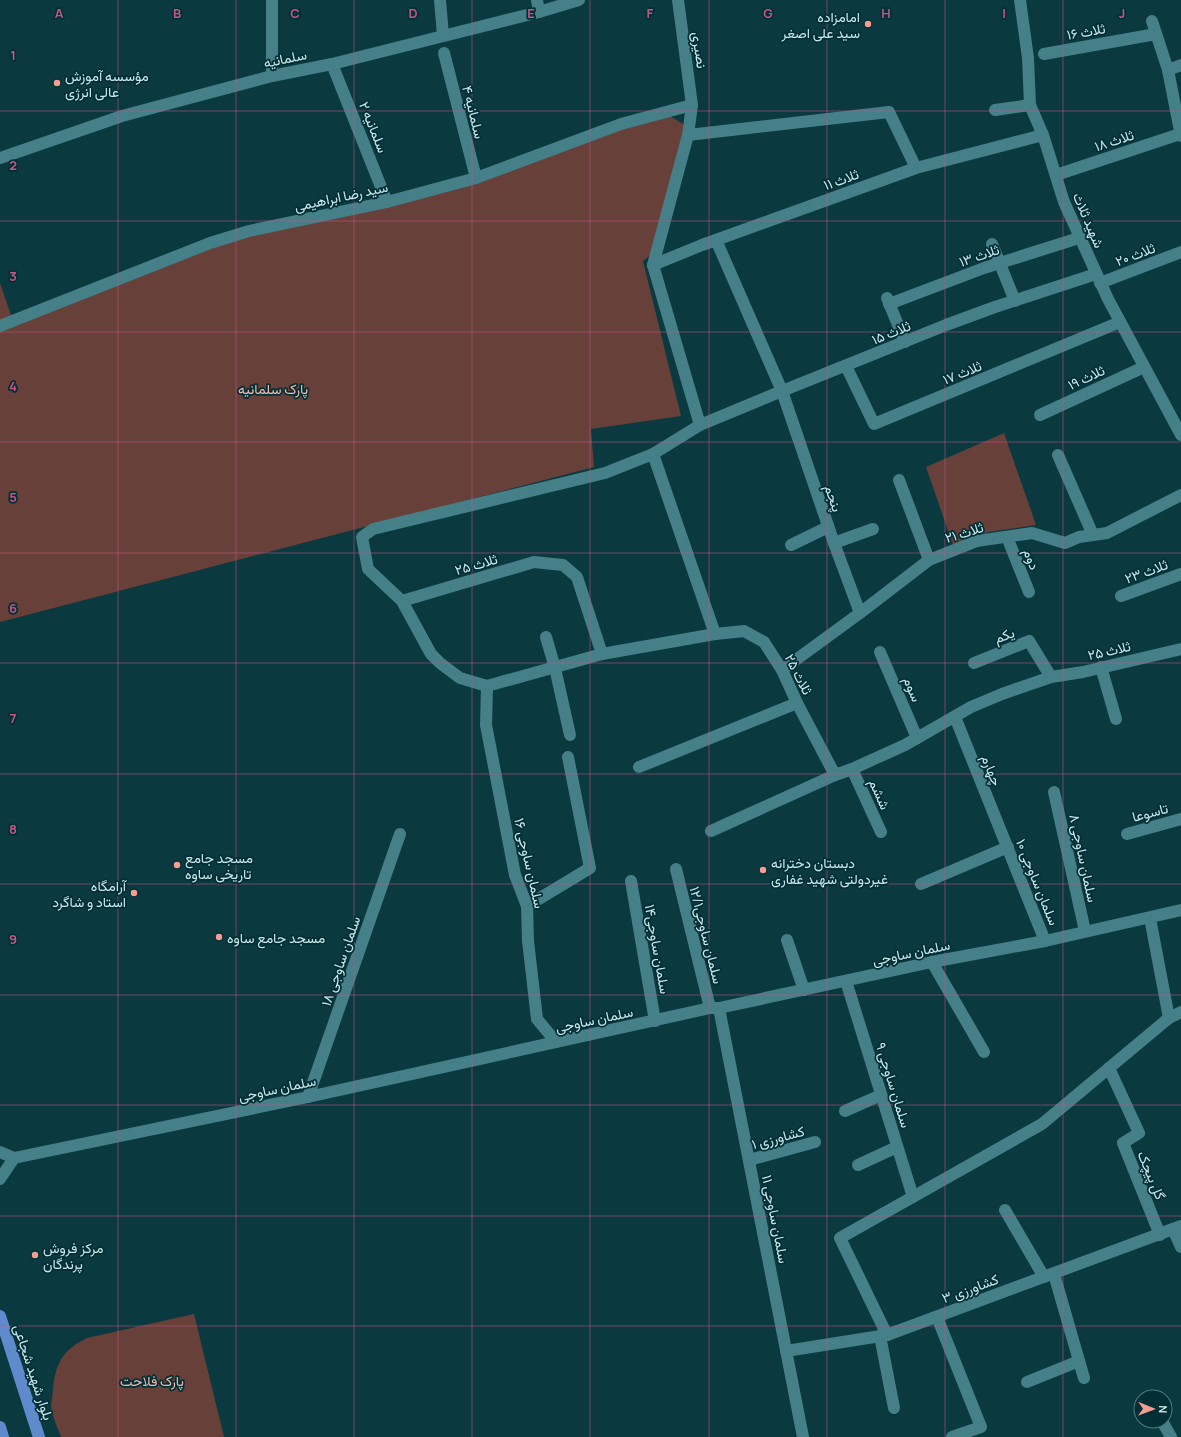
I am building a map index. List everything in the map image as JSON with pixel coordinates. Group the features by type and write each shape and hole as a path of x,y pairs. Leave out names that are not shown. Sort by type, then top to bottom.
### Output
{"main road":[{"name":"بلوار شهید شجاعی","path":"0,1316 39,1437"},
{"path":"0,1427 3,1437"}],"street":[{"path":"272,0 272,76"},
{"path":"440,0 444,35"},
{"path":"537,0 539,12"},
{"name":"سلمانیه","path":"0,158 122,116 272,76 332,64 539,12 579,0"},
{"name":"نصیری","path":"653,265 688,135 692,105 678,0"},
{"name":"شهید ثلاث","path":"1020,0 1028,58 1030,105 1043,135 1064,202 1098,279 1181,435"},
{"path":"1152,21 1168,70 1181,135"},
{"name":"ثلاث ۱۶","path":"1044,54 1156,34"},
{"name":"سلمانیه ۴","path":"444,53 476,178"},
{"name":"سلمانیه ۲","path":"332,64 387,202"},
{"path":"1168,70 1181,65"},
{"name":"سید رضا ابراهیمی","path":"0,326 70,297 210,243 249,231 387,202 476,178 621,124 692,105"},
{"path":"995,110 1030,105"},
{"path":"688,135 889,112 916,168"},
{"name":"ثلاث ۱۱","path":"653,265 716,240 916,168 1043,135"},
{"name":"ثلاث ۱۸","path":"1056,175 1181,135"},
{"name":"ثلاث ۱۳","path":"905,342 888,301 1080,238"},
{"name":"پنجم","path":"716,240 782,391 828,528 860,613"},
{"path":"992,244 1015,301"},
{"name":"ثلاث ۲۰","path":"1098,279 1181,252"},
{"path":"653,265 700,425"},
{"name":"ثلاث ۱۵","path":"402,601 368,569 362,537 373,529 605,473 653,454 700,425 905,342 1015,301 1098,279"},
{"name":"ثلاث ۱۷","path":"846,366 874,424 1120,322"},
{"name":"ثلاث ۱۹","path":"1040,415 1144,367"},
{"path":"653,454 715,634"},
{"path":"1058,455 1093,535"},
{"path":"900,480 929,560"},
{"name":"ثلاث ۲۱","path":"782,670 929,560 977,541 1007,536 1032,533 1065,543 1079,537 1107,533 1181,495"},
{"path":"791,545 828,528"},
{"path":"834,543 873,529"},
{"name":"دوم","path":"1007,536 1029,592"},
{"name":"ثلاث ۲۵","path":"402,601 534,562 563,565 577,577 602,654 744,630 764,642 782,670 797,703 835,775 905,746 971,707 1002,694 1051,677 1083,672 1181,649"},
{"name":"ثلاث ۲۳","path":"1121,596 1181,574"},
{"path":"402,601 423,642 431,654 460,678 487,686 602,654"},
{"path":"546,637 555,668 570,735"},
{"name":"یکم","path":"974,663 1030,641 1051,677"},
{"name":"سوم","path":"880,652 918,738"},
{"path":"1101,667 1116,719"},
{"name":"سلمان ساوجی ۱۶","path":"487,686 486,725 515,875 527,906 528,941 537,1019 556,1042"},
{"path":"639,767 797,703"},
{"name":"چهارم","path":"955,717 1002,835"},
{"path":"527,906 590,868 568,757"},
{"name":"ششم","path":"852,769 881,832"},
{"path":"711,831 835,775"},
{"name":"سلمان ساوجی ۸","path":"1054,792 1085,932"},
{"name":"تاسوعا","path":"1127,834 1181,819"},
{"name":"سلمان ساوجی ۱۸","path":"308,1097 400,834"},
{"name":"سلمان ساوجی ۱۰","path":"1002,835 1045,940"},
{"path":"920,884 1008,847"},
{"name":"سلمان ساوجی۱۲/۱","path":"676,869 714,1008"},
{"name":"سلمان ساوجی۱۴","path":"631,881 654,1021"},
{"name":"سلمان ساوجی","path":"14,1158 308,1097 714,1008 932,962 1085,932 1181,910"},
{"path":"1150,918 1168,1018"},
{"path":"787,940 804,990"},
{"path":"932,962 984,1052"},
{"name":"سلمان ساوجی ۹","path":"846,981 913,1197"},
{"name":"سلمان ساوجی ۱۱","path":"714,1008 749,1160 803,1437"},
{"path":"894,1408 884,1335 840,1238 1042,1124 1168,1018 1181,1012"},
{"name":"گل پیچک","path":"1109,1068 1139,1133 1123,1144 1160,1235"},
{"path":"845,1111 881,1095"},
{"name":"کشاورزی ۱","path":"749,1160 815,1142"},
{"path":"858,1165 897,1147"},
{"path":"0,1152 14,1158 0,1179"},
{"path":"1005,1210 1049,1275 1084,1378"},
{"path":"1177,1228 1181,1247"},
{"name":"کشاورزی ۳","path":"786,1351 884,1335 937,1317 1177,1228"},
{"path":"937,1317 981,1427 952,1437"},
{"path":"1026,1382 1079,1362"}],"green space":[{"name":"پارک سلمانیه","path":"664,112 689,128 658,249 643,261 681,416 591,429 594,467 0,622 0,283 13,321 227,237 404,197"},
{"path":"1004,433 1036,525 988,532 953,545 926,467"},
{"name":"پارک فلاحت","path":"194,1314 224,1437 61,1437 51,1405 56,1371 66,1352 87,1338"}],"place":[{"name":"امامزاده سید علی اصغر","path":"868,24"},
{"name":"مؤسسه آموزش عالی انرژی","path":"57,83"},
{"name":"مسجد جامع تاریخی ساوه","path":"177,865"},
{"name":"دبستان دخترانه غیردولتی شهید غفاری","path":"763,870"},
{"name":"آرامگاه استاد و شاگرد","path":"134,893"},
{"name":"مسجد جامع ساوه","path":"219,937"},
{"name":"مرکز فروش پرندگان","path":"35,1255"}]}
